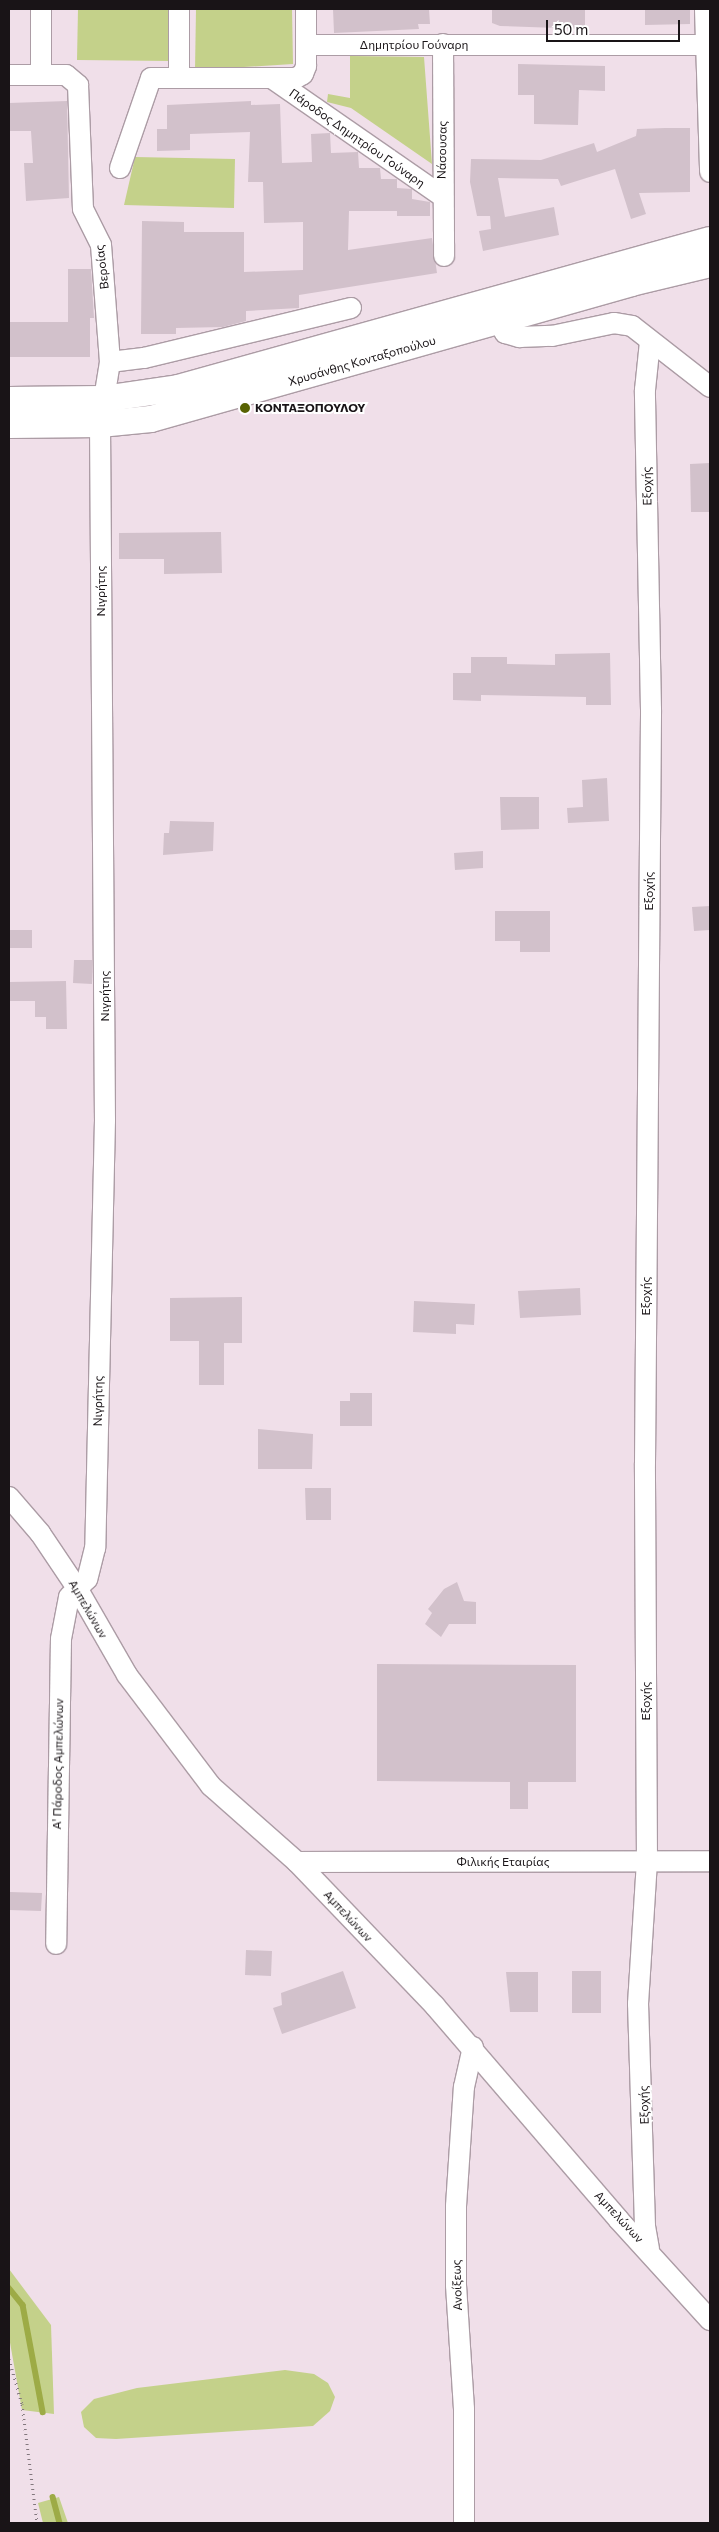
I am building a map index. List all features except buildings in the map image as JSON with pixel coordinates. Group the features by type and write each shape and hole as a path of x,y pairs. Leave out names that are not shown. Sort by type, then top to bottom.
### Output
{"main road":[{"name":"Χρυσάνθης Κονταξοπούλου","path":"9,425 102,412 178,388 710,240"},
{"name":"Χρυσάνθης Κονταξοπούλου","path":"9,400 151,419 498,321 710,264"}],"street":[{"path":"9,75 41,75 41,9"},
{"path":"179,77 180,9"},
{"path":"120,168 151,78 296,78 304,74 306,9"},
{"path":"705,9 710,172"},
{"name":"Νάσουσας","path":"443,44 442,196 444,256"},
{"name":"Δημητρίου Γούναρη","path":"306,45 705,45"},
{"name":"Βεροίας","path":"41,75 66,75 76,80 80,97 83,209 101,245 110,362 102,412"},
{"name":"Πάροδος Δημητρίου Γούναρη","path":"273,79 442,196"},
{"path":"110,362 144,358 351,308"},
{"path":"498,321 509,336 527,337 624,324 632,326 650,342 710,387"},
{"name":"Εξοχής","path":"649,2249 646,2226 646,2154 638,2004 647,1862 645,1462 651,700 645,390 650,342"},
{"name":"Νιγρήτης","path":"78,1588 91,1570 95,1548 105,1120 102,412"},
{"name":"Αμπελώνων","path":"9,1497 40,1533 78,1588 127,1675 211,1786 297,1862 473,2047 618,2219 649,2249 710,2320"},
{"name":"Α' Πάροδος Αμπελώνων","path":"56,1944 61,1639 65,1608 69,1597 78,1588"},
{"name":"Φιλικής Εταιρίας","path":"297,1862 710,1861"},
{"name":"Ανοίξεως","path":"464,2523 464,2409 456,2285 456,2206 464,2087 473,2047"}],"path":[{"path":"9,2359 22,2404 37,2523"}],"green space":[{"path":"78,9 169,9 170,61 77,60"},
{"path":"196,9 292,9 293,64 195,70"},
{"path":"350,56 424,57 432,164 351,108 327,102 328,94 350,98"},
{"path":"135,157 235,159 234,208 124,205"},
{"path":"9,2269 51,2325 54,2414 22,2410 9,2337"},
{"path":"285,2370 314,2374 328,2383 335,2397 330,2411 313,2426 116,2439 96,2438 84,2427 81,2412 94,2399 137,2388"},
{"path":"59,2497 68,2523 43,2523 38,2503"}],"waterway":[{"path":"9,2288 23,2305 43,2412"},
{"path":"53,2497 60,2523"}],"place":[{"name":"ΚΟΝΤΑΞΟΠΟΥΛΟΥ","path":"245,408"}]}
